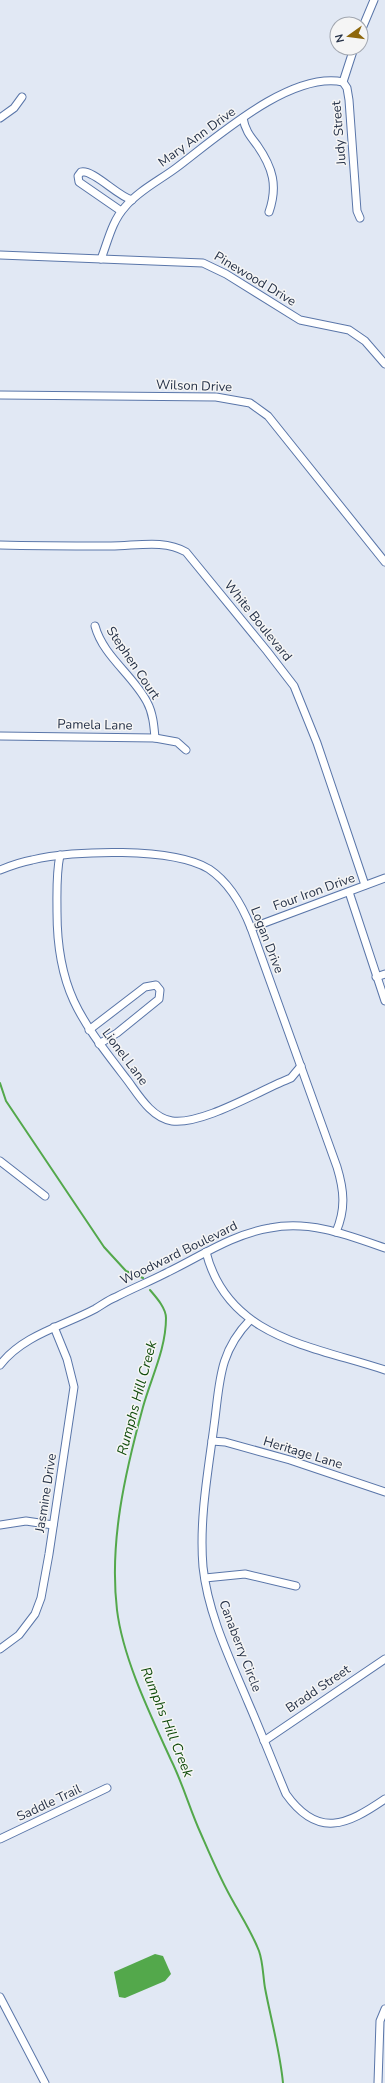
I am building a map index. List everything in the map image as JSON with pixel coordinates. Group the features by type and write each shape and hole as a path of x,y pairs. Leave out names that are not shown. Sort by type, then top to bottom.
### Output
{"street":[{"path":"367,16 374,0"},
{"name":"Judy Street","path":"351,56 343,82 347,88 349,100 357,211 360,218"},
{"name":"Mary Ann Drive","path":"101,259 114,223 121,212 132,200 243,118 272,99 300,86 333,81 343,82"},
{"path":"0,118 14,108 22,97"},
{"path":"243,118 245,129 265,156 274,181 274,198 269,212"},
{"path":"121,212 79,182 78,176 81,172 89,172 117,193 132,200"},
{"name":"Pinewood Drive","path":"0,255 178,261 208,265 300,320 349,330 366,341 385,364"},
{"name":"Wilson Drive","path":"0,395 216,397 250,403 268,416 385,562"},
{"name":"White Boulevard","path":"0,545 156,545 172,546 186,552 267,650 294,686 317,743 366,886"},
{"name":"Stephen Court","path":"96,626 101,641 148,703 156,738"},
{"name":"Pamela Lane","path":"0,736 156,738 177,742 186,750"},
{"name":"Logan Drive","path":"0,870 32,860 60,855 97,853 155,854 192,861 215,874 228,886 239,902 251,928 343,1186 342,1219 336,1232"},
{"name":"Lionel Lane","path":"60,855 57,890 56,936 66,983 73,1002 99,1044 146,1105 157,1115 170,1121 190,1120 205,1116 291,1078 301,1066"},
{"name":"Four Iron Drive","path":"251,928 385,878"},
{"path":"349,892 385,1001"},
{"path":"376,977 385,974"},
{"path":"89,1030 145,987 156,985 160,990 159,999 117,1033 99,1044"},
{"path":"0,1161 45,1196"},
{"name":"Woodward Boulevard","path":"0,1365 15,1349 54,1327 95,1309 206,1252 251,1232 271,1228 299,1226 318,1228 336,1232 385,1248"},
{"path":"206,1252 222,1289 230,1300 250,1320 272,1334 289,1341 385,1370"},
{"name":"Canaberry Circle","path":"250,1320 234,1339 224,1358 212,1441 202,1536 205,1578 218,1630 286,1794 298,1810 306,1816 324,1822 344,1822 368,1811 385,1799"},
{"name":"Jasmine Drive","path":"0,1649 19,1635 35,1614 41,1598 74,1387 68,1358 54,1327"},
{"name":"Heritage Lane","path":"212,1441 225,1442 290,1460 385,1492"},
{"path":"0,1524 26,1521 53,1525"},
{"path":"205,1578 244,1574 296,1586"},
{"name":"Bradd Street","path":"264,1741 385,1659"},
{"name":"Saddle Trail","path":"0,1839 107,1788"},
{"path":"0,1997 45,2083"},
{"path":"378,2083 380,2021 385,2009"}],"shaded area":[{"path":"155,1954 163,1956 171,1974 165,1981 125,1998 119,1997 114,1972"}],"waterway":[{"name":"Rumphs Hill Creek","path":"0,1083 6,1101 104,1247 126,1271 143,1278"},
{"name":"Rumphs Hill Creek","path":"150,1290 166,1314 165,1330 164,1341 158,1363 146,1396 136,1432 120,1508 115,1559 115,1584 120,1629 131,1667 183,1788 197,1825 216,1869 259,1951 280,2059 283,2083"}]}
